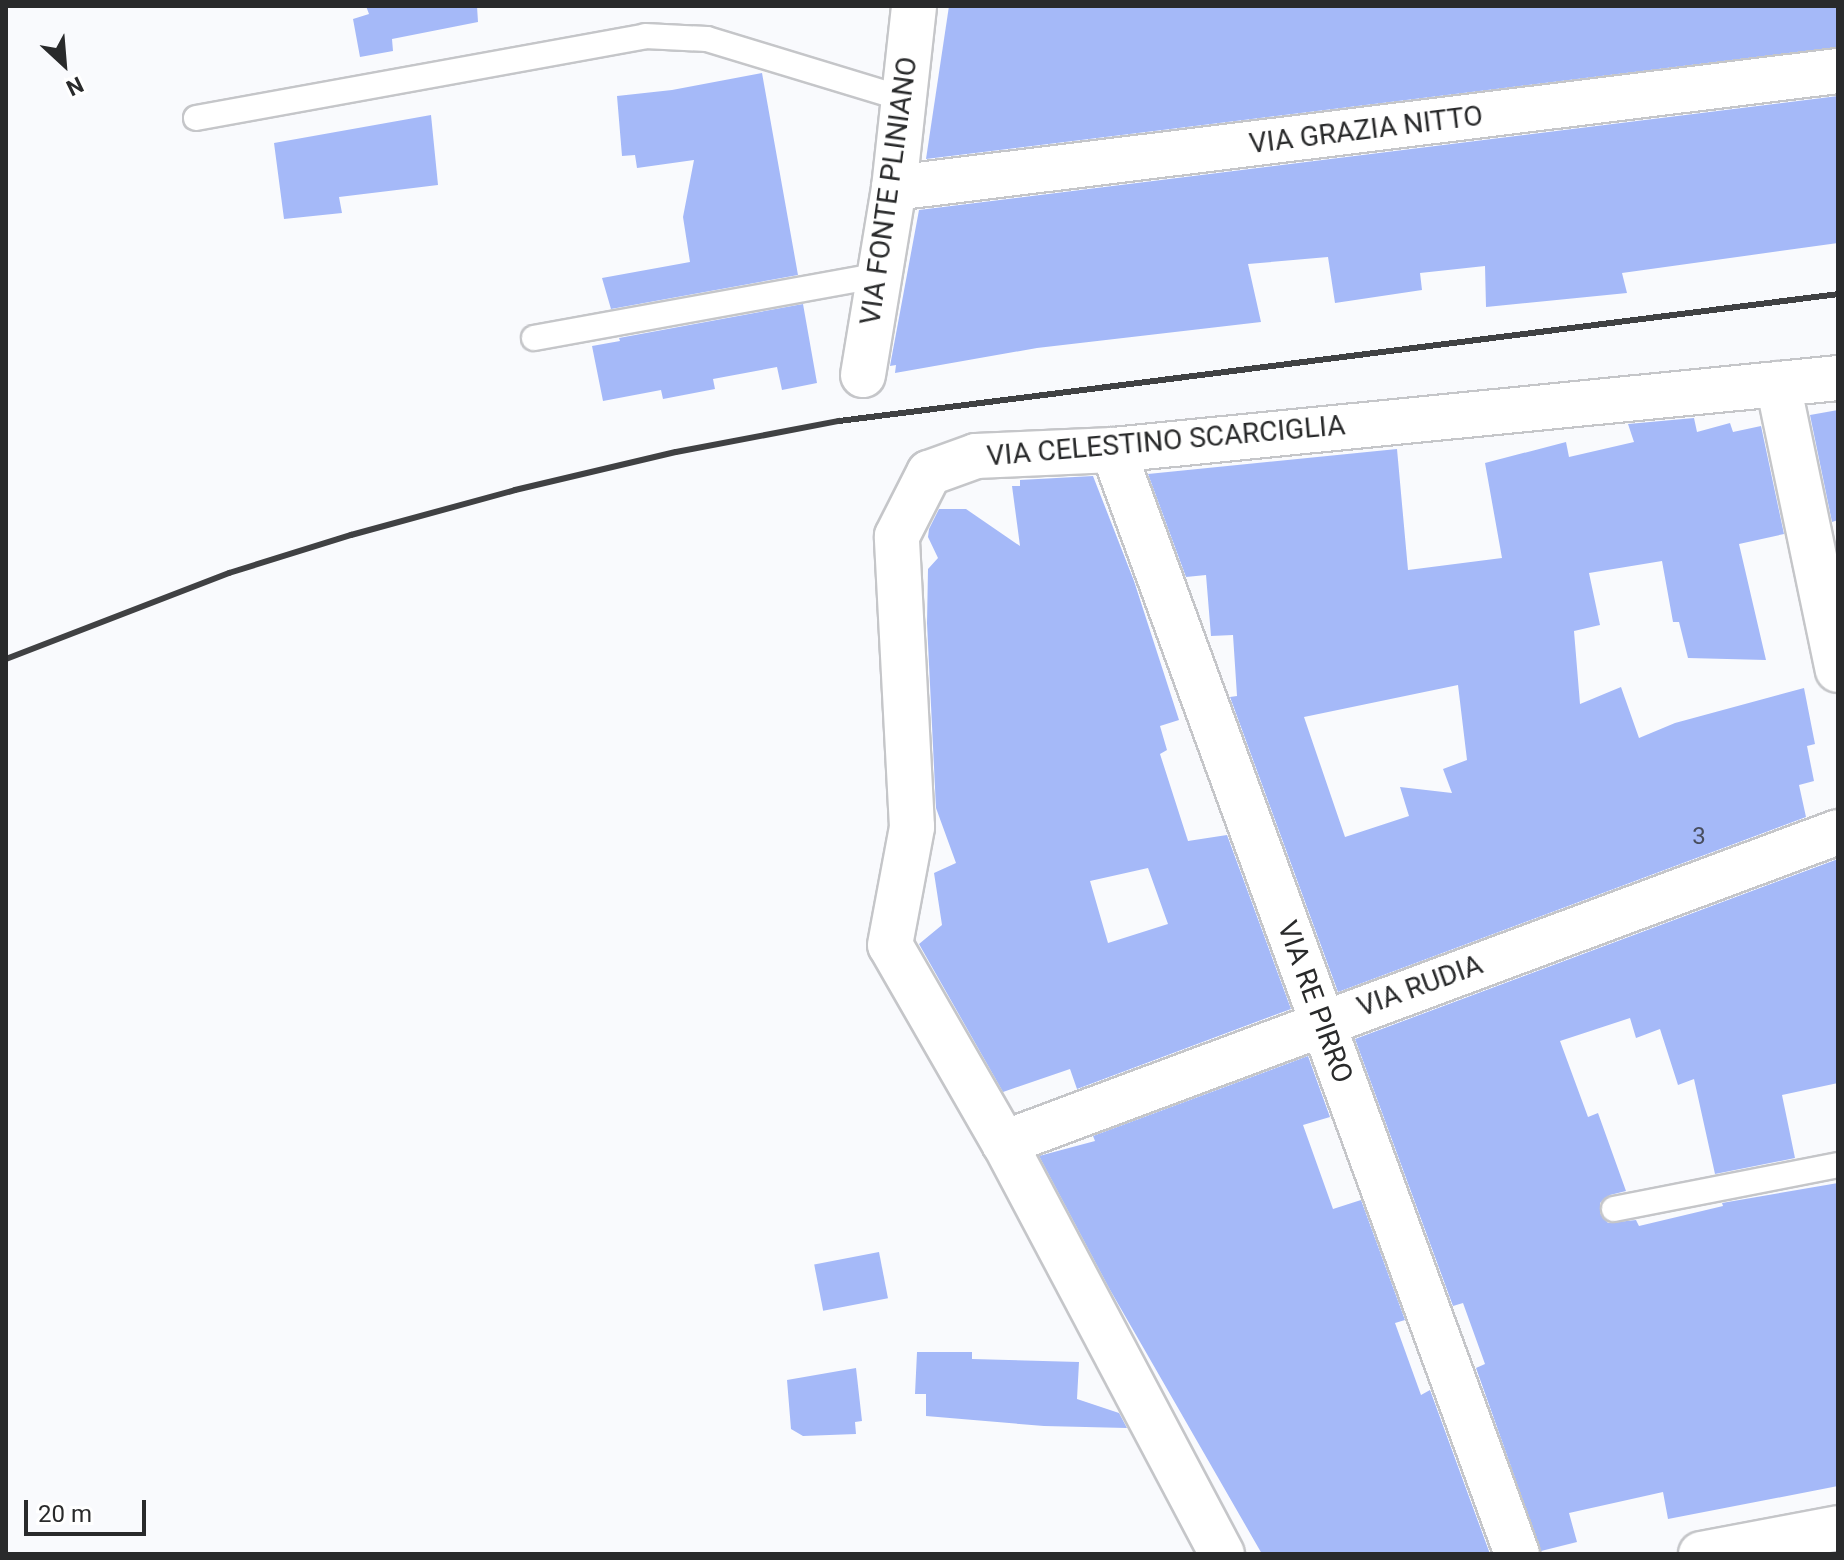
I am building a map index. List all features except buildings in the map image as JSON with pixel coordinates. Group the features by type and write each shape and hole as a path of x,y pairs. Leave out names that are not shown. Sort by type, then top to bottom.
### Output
{"street":[{"name":"VIA FONTE PLINIANO","path":"863,375 894,188 914,6"},
{"name":"VIA GRAZIA NITTO","path":"894,188 1838,71"},
{"name":"VIA CELESTINO SCARCIGLIA","path":"1004,1143 890,945 912,827 897,536 929,473 976,456 1113,450 1838,378"},
{"path":"1778,384 1838,670"},
{"name":"VIA RE PIRRO","path":"1113,450 1517,1554"},
{"name":"VIA RUDIA","path":"1004,1143 1838,832"},
{"path":"1004,1143 1222,1554"},
{"path":"1701,1554 1838,1528"}],"lane":[{"path":"196,118 645,36 707,39 904,99"},
{"path":"534,338 879,275"},
{"path":"1614,1209 1838,1165"}],"railway":[{"path":"6,659 229,573 351,535 515,490 676,452 839,421 1838,294"}]}
